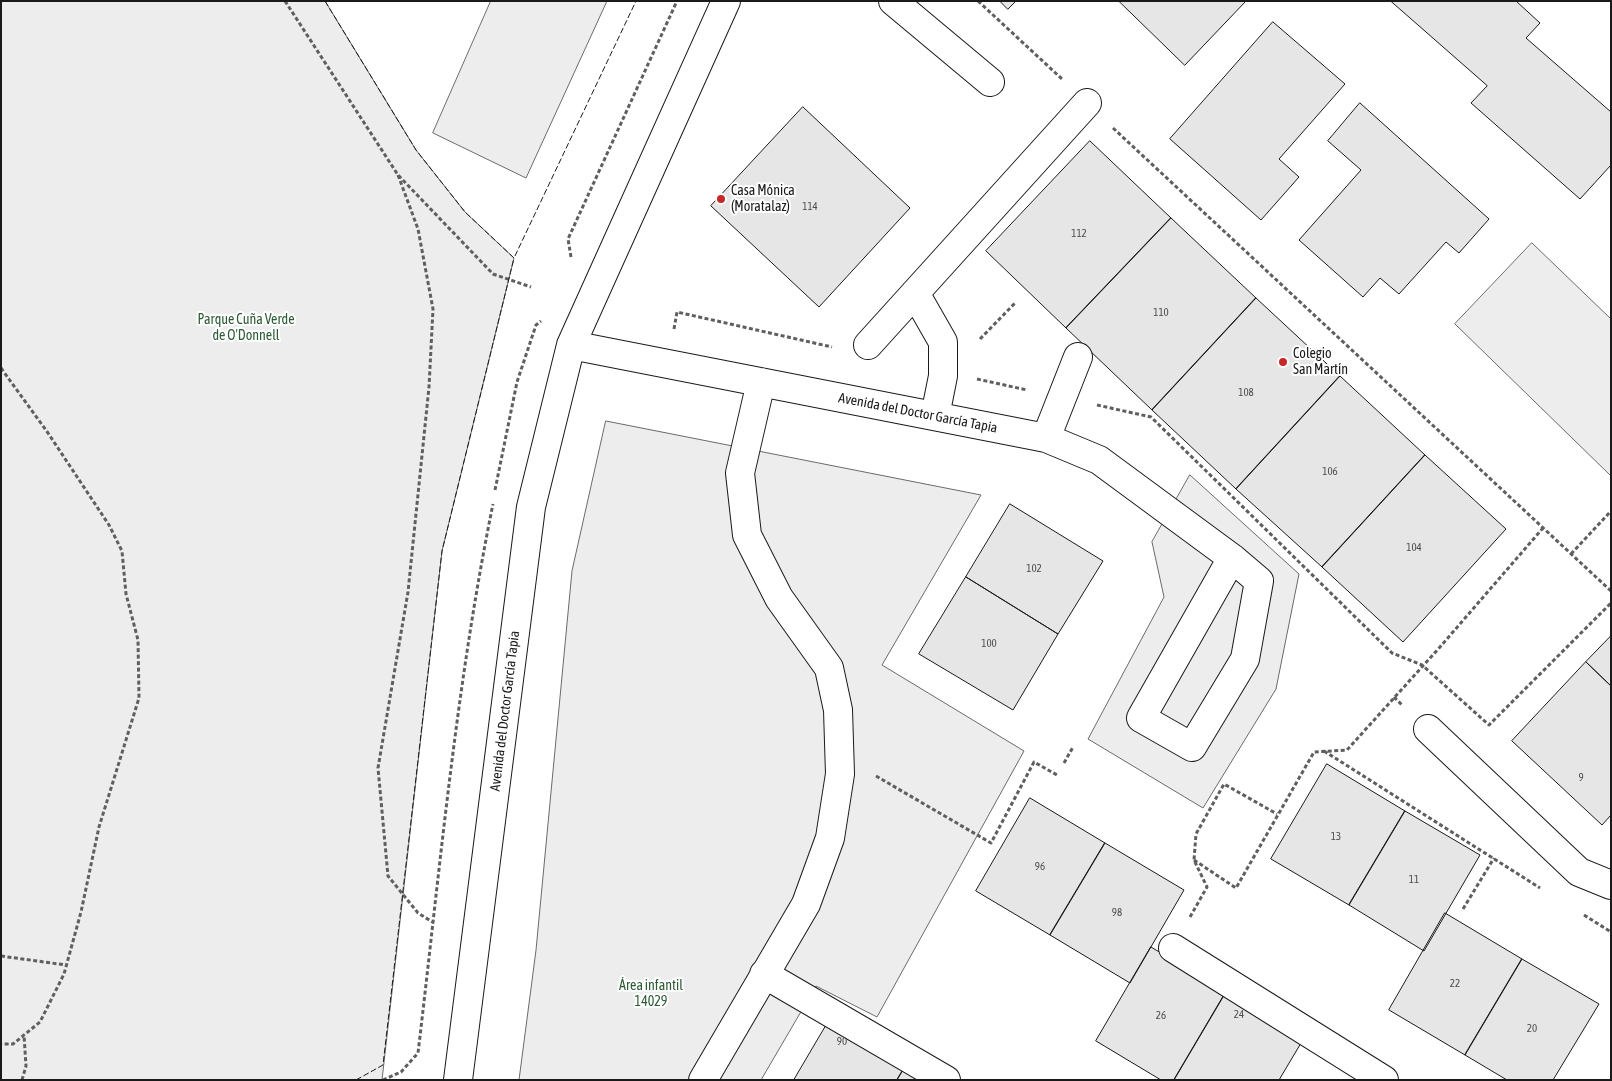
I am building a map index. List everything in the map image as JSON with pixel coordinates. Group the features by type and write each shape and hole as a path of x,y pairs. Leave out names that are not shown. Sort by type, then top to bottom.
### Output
{"street":[{"name":"Avenida del Doctor García Tapia","path":"458,1080 531,506 572,345 726,1"},
{"path":"893,1 990,82"},
{"path":"868,345 1087,102"},
{"path":"915,293 943,342 943,376 934,416"},
{"name":"Avenida del Doctor García Tapia","path":"572,345 1046,438 1099,460 1232,558 1258,581 1245,659 1192,747 1141,718 1232,558"},
{"path":"1046,438 1078,357"},
{"path":"703,1080 806,904 830,838 840,774 838,710 829,668 779,598 747,535 740,473 761,382"},
{"path":"1428,729 1579,872 1611,885"},
{"path":"1173,948 1384,1080"},
{"path":"764,974 946,1080"}],"path":[{"path":"286,1 398,175 493,274 531,287"},
{"path":"978,1 1087,102 1165,178 1272,275 1611,591"},
{"path":"398,175 418,229 433,309 429,387 408,592 378,768 388,876 418,913 434,924"},
{"path":"975,344 1016,302"},
{"path":"1,368 48,433 109,525 122,551 126,594 138,640 139,698 99,827 81,912 66,965 40,1022 13,1044 1,1044"},
{"path":"1571,554 1611,511"},
{"path":"1194,860 1236,888 1314,752 1347,750 1543,528"},
{"path":"1308,571 1392,653 1422,665 1489,725 1611,603"},
{"path":"1064,763 1073,747"},
{"path":"1324,751 1544,890"},
{"path":"880,779 991,844 1034,762 1057,775"},
{"path":"1173,948 1207,887 1194,860 1196,834 1224,784 1277,814"},
{"path":"1463,909 1494,858"},
{"path":"1577,911 1611,932"},
{"path":"1,956 66,965"},
{"path":"22,1080 26,1066 24,1034"}],"shaded area":[{"name":"Parque Cuña Verde de O'Donnell","path":"1,1 325,1 416,150 465,212 514,258 442,551 382,1080 1,1080"},
{"path":"491,1 607,1 526,178 433,133"},
{"path":"1532,243 1611,319 1611,476 1455,324"},
{"path":"606,421 981,495 882,665 1024,751 877,1017 816,986 761,1080 519,1080 536,950 572,571"},
{"path":"1190,475 1299,574 1276,689 1203,808 1088,739 1164,597 1152,542"}],"building":[{"path":"1000,1 1016,1 1008,9"},
{"path":"1119,1 1246,1 1185,65"},
{"path":"1391,1 1516,1 1540,23 1526,38 1611,112 1611,165 1580,199 1471,103 1487,86"},
{"path":"1273,22 1345,84 1279,159 1299,177 1261,220 1170,139"},
{"path":"1360,103 1489,219 1459,253 1446,242 1399,294 1380,278 1363,297 1299,240 1361,170 1328,141"},
{"path":"803,107 910,208 819,307 711,206"},
{"path":"1090,141 1171,218 1066,328 986,251"},
{"path":"1171,218 1256,298 1152,410 1066,328"},
{"path":"1256,298 1340,376 1236,489 1152,410"},
{"path":"1340,376 1425,455 1322,567 1236,489"},
{"path":"1425,455 1506,529 1403,642 1322,567"},
{"path":"1010,504 1103,561 1058,634 966,577"},
{"path":"966,577 1058,634 1013,710 919,654"},
{"path":"1611,636 1611,686 1586,662"},
{"path":"1586,662 1611,686 1611,815 1602,825 1512,741"},
{"path":"1327,764 1405,811 1349,905 1271,859"},
{"path":"1030,798 1105,843 1050,935 976,891"},
{"path":"1405,811 1480,855 1424,951 1349,905"},
{"path":"1105,843 1184,890 1130,983 1050,935"},
{"path":"1445,913 1522,959 1465,1055 1389,1010"},
{"path":"1151,947 1226,992 1174,1080 1161,1080 1096,1041"},
{"path":"1522,959 1599,1004 1553,1080 1507,1080 1465,1055"},
{"path":"1226,992 1304,1038 1279,1080 1174,1080"},
{"path":"830,1019 906,1065 897,1080 794,1080"},
{"path":"906,1065 931,1080 897,1080"}],"fence":[{"path":"325,1 416,150 465,212 514,258 636,1"},
{"path":"356,1080 383,1065 442,551 514,258"}],"place":[{"name":"Casa Mónica (Moratalaz)","path":"721,199"},
{"name":"Colegio San Martín","path":"1283,362"}],"park label":[{"name":"Área infantil 14029","path":"651,994"}]}
